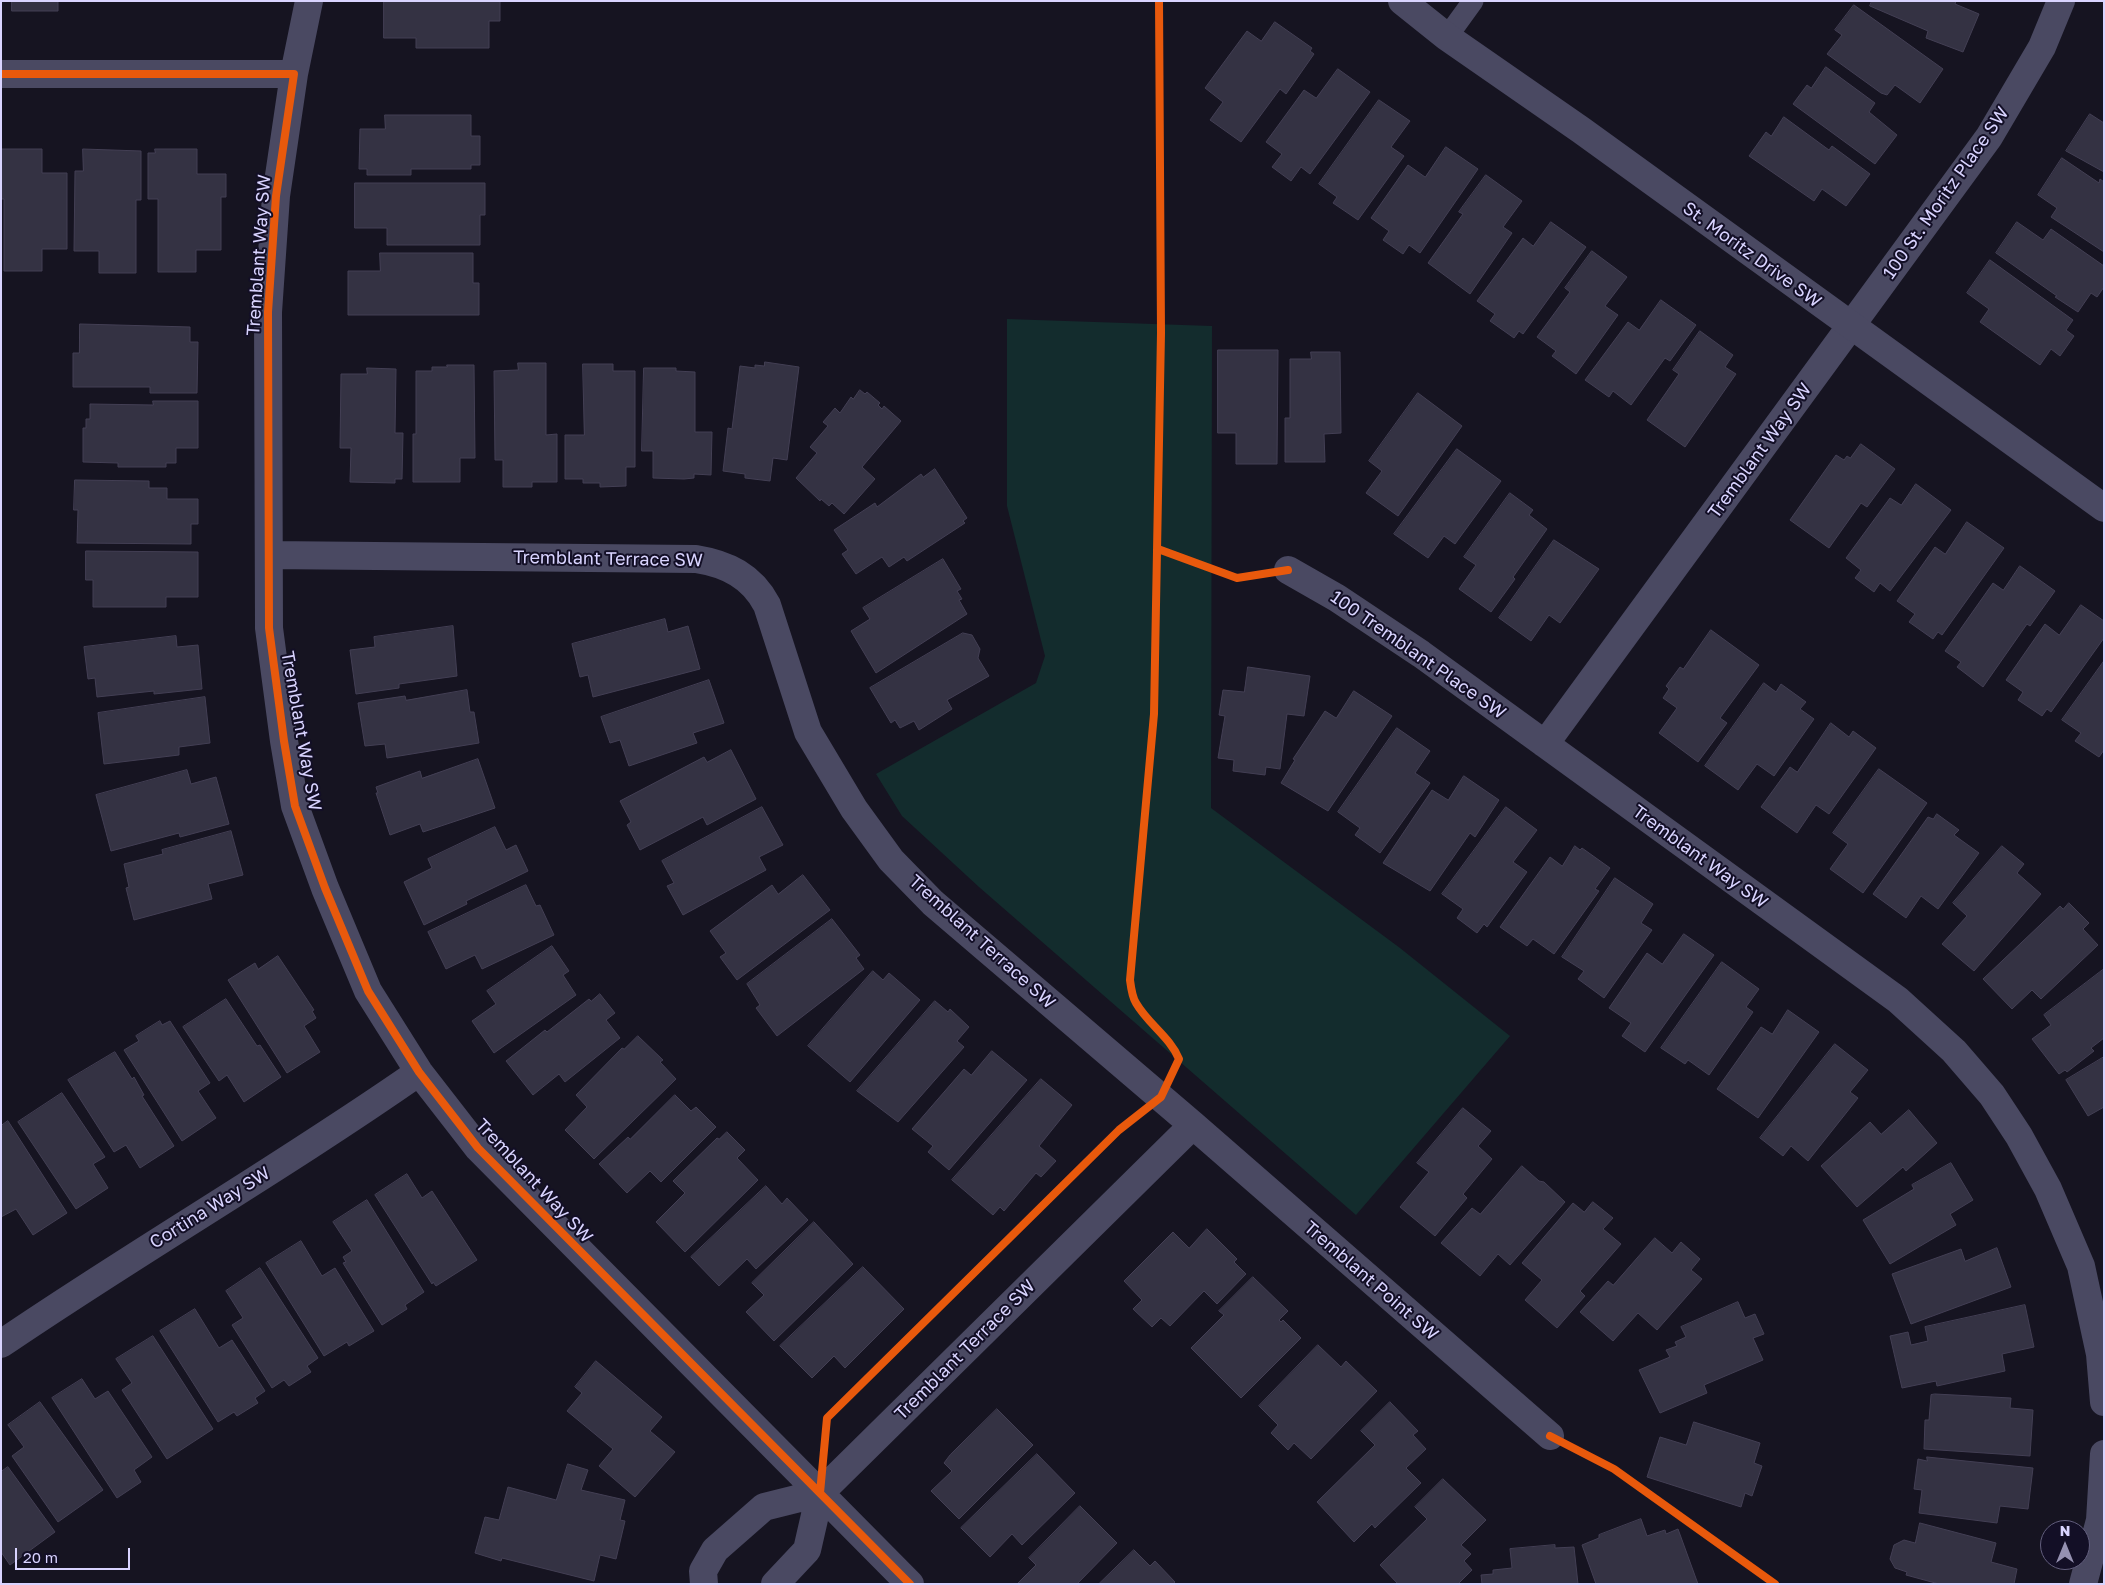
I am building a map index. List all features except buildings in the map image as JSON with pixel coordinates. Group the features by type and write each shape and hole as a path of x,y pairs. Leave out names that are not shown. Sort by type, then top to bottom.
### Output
{"street":[{"name":"Tremblant Way SW","path":"309,1 294,74 276,196 268,312 269,628 295,806 324,888 368,991 419,1072 478,1148 910,1584"},
{"name":"St. Moritz Drive SW","path":"1402,1 1447,37 1581,130 1851,327 2104,508"},
{"name":"100 St. Moritz Place SW","path":"1851,327 1989,137 2042,47 2060,1"},
{"path":"1,74 294,74"},
{"name":"Tremblant Way SW","path":"1851,327 1545,744 1898,1000 1954,1051 1992,1094 2020,1136 2048,1190 2080,1266 2100,1354 2104,1402"},
{"name":"Tremblant Terrace SW","path":"269,555 696,559 719,563 745,577 759,590 767,605 808,732 854,809 891,860 933,903 1193,1125 820,1493"},
{"name":"100 Tremblant Place SW","path":"1288,570 1337,598 1421,654 1545,744"},
{"name":"Cortina Way SW","path":"1,1344 62,1302 357,1115 419,1072"},
{"name":"Tremblant Point SW","path":"1193,1125 1550,1436"},
{"path":"2083,1584 2100,1520 2104,1454"},
{"path":"704,1584 703,1571 715,1550 764,1507 820,1493 807,1550 775,1584"}],"lane":[{"path":"1447,37 1473,1"}],"green space":[{"path":"1007,319 1212,326 1211,808 1400,948 1510,1036 1356,1215 979,887 902,816 876,774 1036,683 1045,656 1007,506"}],"cycle path":[{"path":"820,1493 827,1418 1119,1130 1161,1097 1179,1059 1170,1044 1136,1003 1130,980 1154,714 1161,333 1159,1"},
{"path":"1,74 294,74 276,196 268,312 269,628 295,806 325,888 368,991 419,1072 478,1148 910,1584"},
{"path":"1158,549 1237,578 1288,570"},
{"path":"1550,1436 1614,1469 1775,1584"}]}
